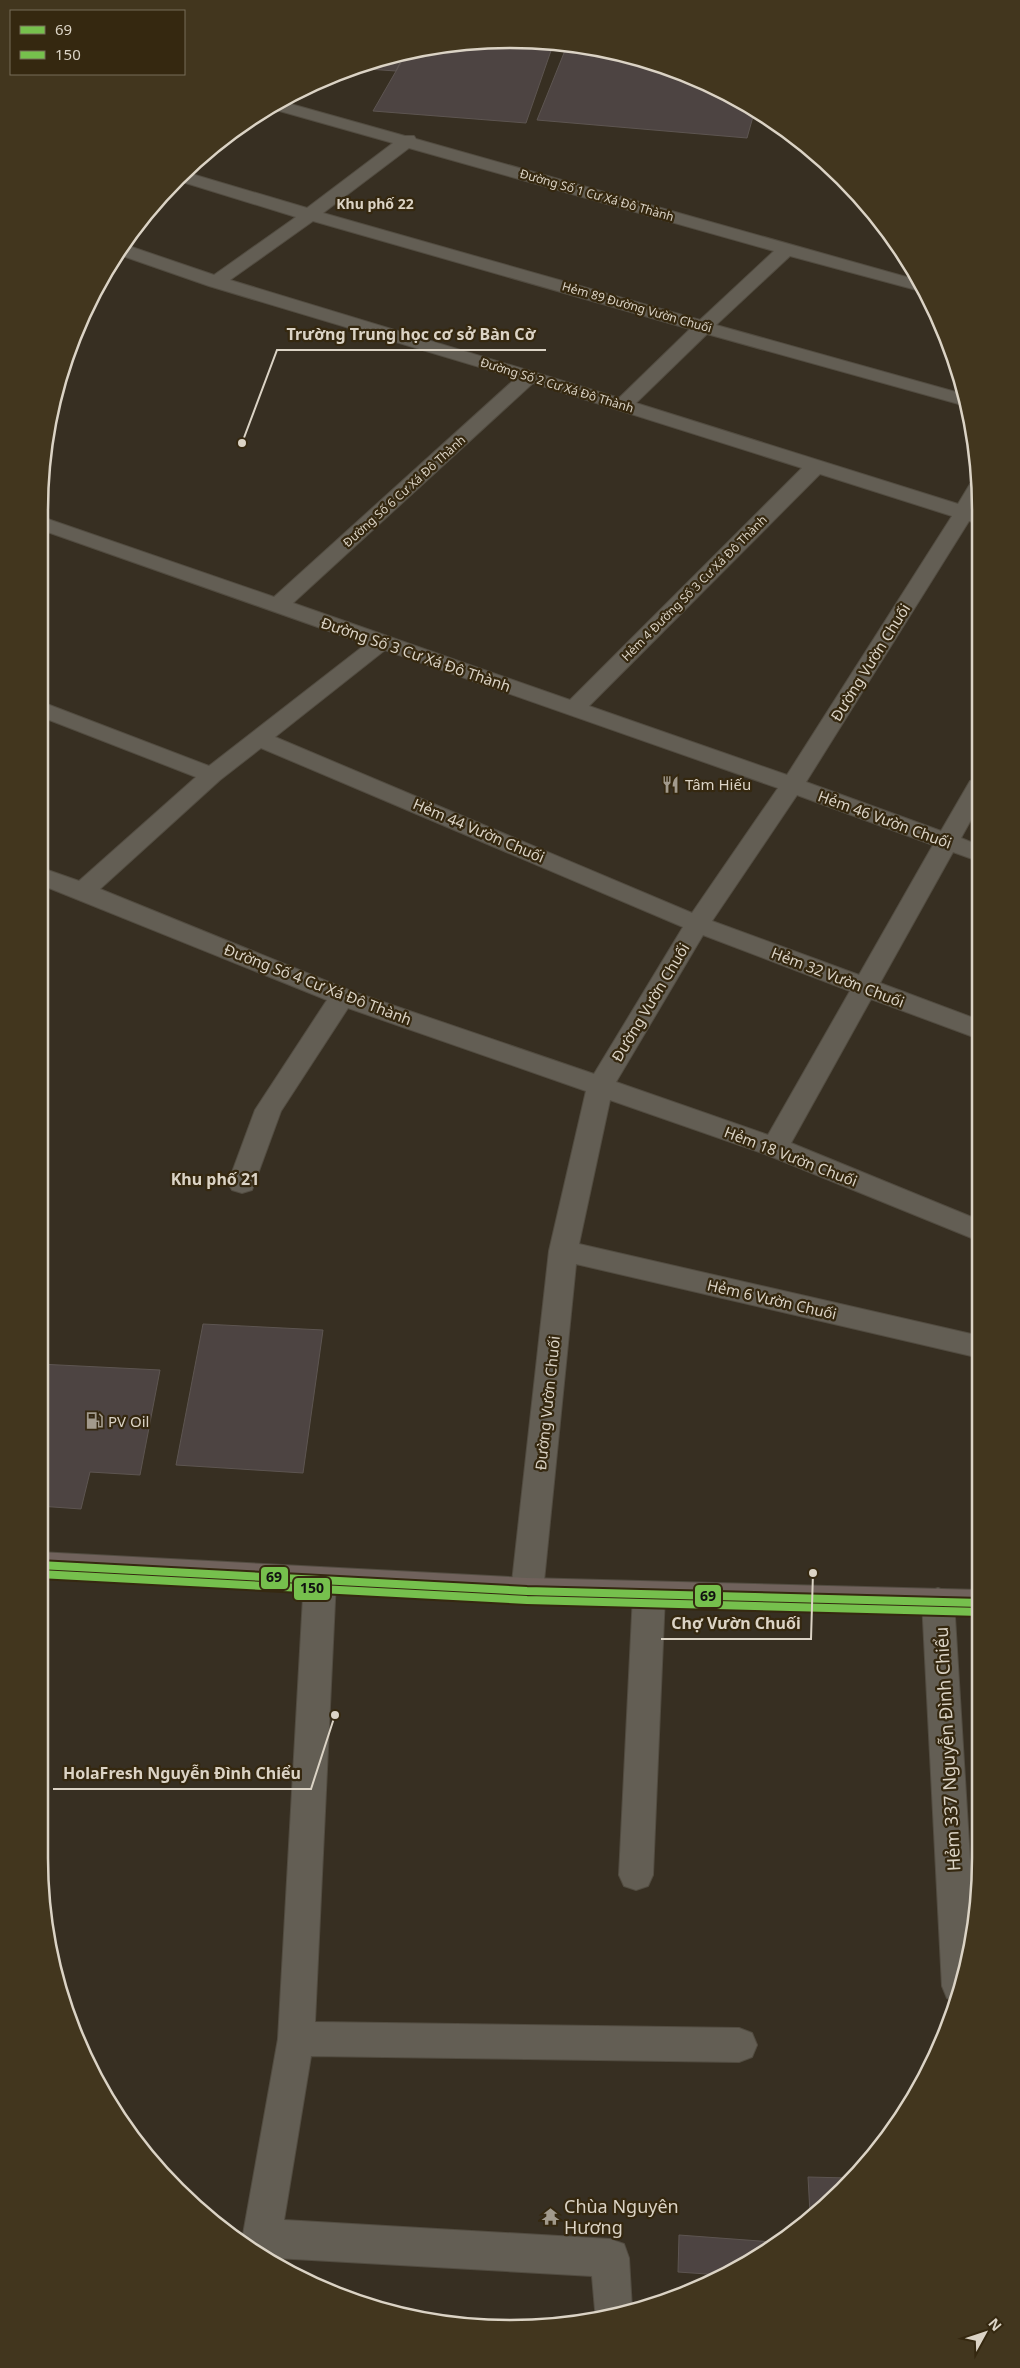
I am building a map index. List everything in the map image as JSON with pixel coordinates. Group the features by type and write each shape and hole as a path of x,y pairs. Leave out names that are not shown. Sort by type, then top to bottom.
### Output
{"main road":[{"path":"48,1566 527,1591 972,1603"}],"street":[{"name":"Ðường Số 1 Cư Xá Đô Thành","path":"284,107 408,140 786,250 914,285"},
{"path":"216,282 310,215 408,140"},
{"name":"Hẻm 89 Đường Vườn Chuối","path":"188,178 310,215 959,400"},
{"path":"623,405 786,250"},
{"name":"Ðường Số 2 Cư Xá Đô Thành","path":"126,251 216,282 530,376 971,515"},
{"name":"Đường Số 6 Cư Xá Đô Thành","path":"278,605 530,376"},
{"name":"Hẻm 4 Ðường Số 3 Cư Xá Đô Thành","path":"573,709 816,466"},
{"name":"Đường Vườn Chuối","path":"527,1591 563,1251 600,1086 697,924 792,785 971,515"},
{"name":"Ðường Số 3 Cư Xá Đô Thành","path":"48,525 792,785"},
{"path":"83,891 212,774 260,739 382,642"},
{"path":"48,711 212,774"},
{"name":"Hẻm 44 Vườn Chuối","path":"260,739 697,924"},
{"name":"Hẻm 46 Vườn Chuối","path":"792,785 972,851"},
{"path":"775,1147 972,797"},
{"name":"Ðường Số 4 Cư Xá Đô Thành","path":"48,881 83,891 342,997 600,1086"},
{"name":"Hẻm 32 Vườn Chuối","path":"697,924 972,1027"},
{"path":"242,1183 268,1110 342,997"},
{"name":"Hẻm 18 Vườn Chuối","path":"600,1086 775,1147 972,1228"},
{"name":"Hẻm 6 Vườn Chuối","path":"563,1251 972,1345"},
{"path":"320,1580 296,2039 260,2246 610,2258 613,2309"},
{"path":"636,1875 649,1595"},
{"name":"Hẻm 337 Nguyễn Ðình Chiểu","path":"938,1601 959,1969"},
{"path":"296,2039 740,2045"}],"building":[{"path":"480,48 552,49 526,123 373,111 402,60 450,51"},
{"path":"565,50 600,56 659,72 715,95 753,116 747,138 537,120"},
{"path":"401,60 396,71 370,69"},
{"path":"203,1324 323,1330 303,1473 176,1465"},
{"name":"PV Oil","path":"48,1364 160,1370 140,1475 90,1472 81,1509 48,1507"},
{"path":"808,2177 844,2178 815,2206 810,2210"},
{"path":"679,2235 769,2242 712,2274 678,2272"}],"transit line":[{"name":"69","path":"48,1565 527,1591 972,1603"},
{"name":"150","path":"48,1574 527,1600 972,1612"}],"place":[{"name":"Trường Trung học cơ sở Bàn Cờ","path":"242,443"},
{"name":"Tâm Hiếu","path":"671,784"},
{"name":"PV Oil","path":"94,1421"},
{"name":"Chợ Vườn Chuối","path":"813,1573"},
{"name":"HolaFresh Nguyễn Đình Chiểu","path":"335,1715"},
{"name":"Chùa Nguyên Hương","path":"550,2216"}],"district":[{"name":"Khu phố 22","path":"375,203"},
{"name":"Khu phố 21","path":"215,1179"}]}
